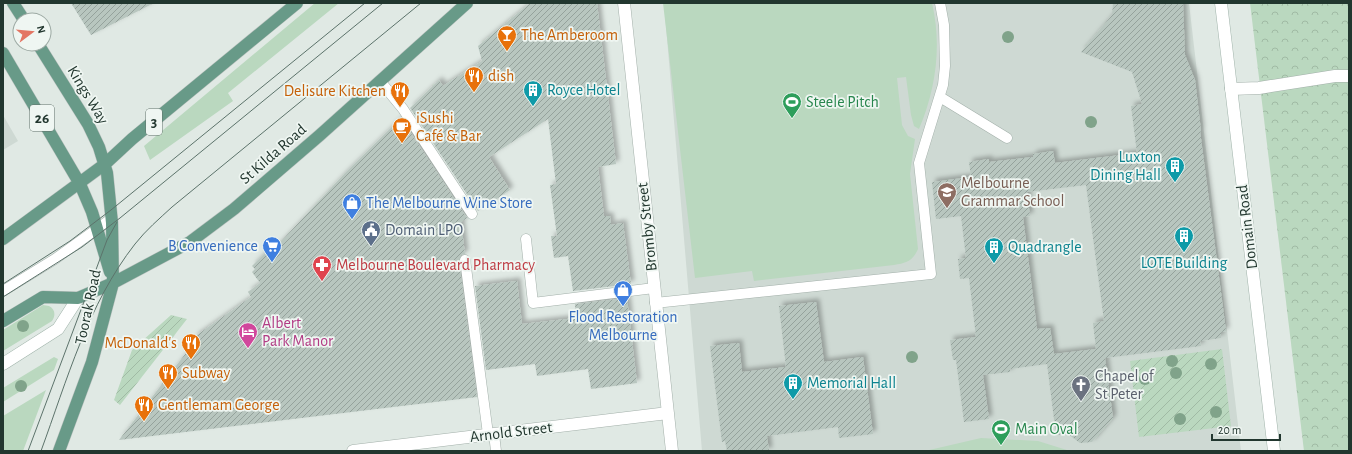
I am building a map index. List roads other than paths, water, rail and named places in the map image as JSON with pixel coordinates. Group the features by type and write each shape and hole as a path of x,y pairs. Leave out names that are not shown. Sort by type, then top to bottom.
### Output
{"main road":[{"path":"13,3 19,12"},
{"name":"3","path":"3,239 80,184 105,164 132,139 297,3"},
{"name":"St Kilda Road","path":"3,321 43,298 78,298 113,283 172,253 206,231 234,209 467,3"},
{"name":"26","path":"3,52 80,184"},
{"name":"Kings Way","path":"43,52 88,124 105,164"},
{"name":"Toorak Road","path":"59,451 92,362 113,283 112,218 105,164"},
{"path":"80,184 89,204 113,283"}],"street":[{"name":"Bromby Street","path":"624,3 672,451"},
{"name":"Domain Road","path":"1221,3 1274,451"},
{"path":"1231,89 1259,88 1335,76 1349,76"},
{"path":"3,364 58,329 78,298"},
{"name":"Arnold Street","path":"353,451 668,413"}],"lane":[{"path":"655,303 931,274 919,163 931,118 940,97 945,66 944,25 940,3"},
{"path":"380,81 403,109 472,214"},
{"path":"940,97 1007,138"},
{"path":"3,291 55,259 112,218"},
{"path":"526,239 533,303 654,288"},
{"path":"465,260 491,434 496,451"}],"tram line":[{"path":"3,284 70,241 111,210 365,3"},
{"path":"3,297 82,247 120,218 383,3"},
{"path":"41,451 80,343 91,317 119,267 139,239 172,207 421,3"},
{"path":"28,451 107,240 117,222"}],"place":[{"name":"The Amberoom","path":"507,52"},
{"name":"dish","path":"474,93"},
{"name":"Royce Hotel","path":"533,107"},
{"name":"Delisure Kitchen","path":"400,108"},
{"name":"Steele Pitch","path":"792,119"},
{"name":"iSushi Café & Bar","path":"402,144"},
{"name":"Luxton Dining Hall","path":"1175,183"},
{"name":"Melbourne Grammar School","path":"947,209"},
{"name":"The Melbourne Wine Store","path":"352,220"},
{"name":"Domain LPO","path":"371,247"},
{"name":"LOTE Building","path":"1184,253"},
{"name":"B Convenience","path":"272,263"},
{"name":"Quadrangle","path":"994,264"},
{"name":"Melbourne Boulevard Pharmacy","path":"322,282"},
{"name":"Flood Restoration Melbourne","path":"623,307"},
{"name":"Albert Park Manor","path":"248,349"},
{"name":"McDonald's","path":"191,360"},
{"name":"Subway","path":"168,390"},
{"name":"Memorial Hall","path":"793,400"},
{"name":"Chapel of St Peter","path":"1081,402"},
{"name":"Gentlemam George","path":"144,422"},
{"name":"Main Oval","path":"1001,446"}]}
